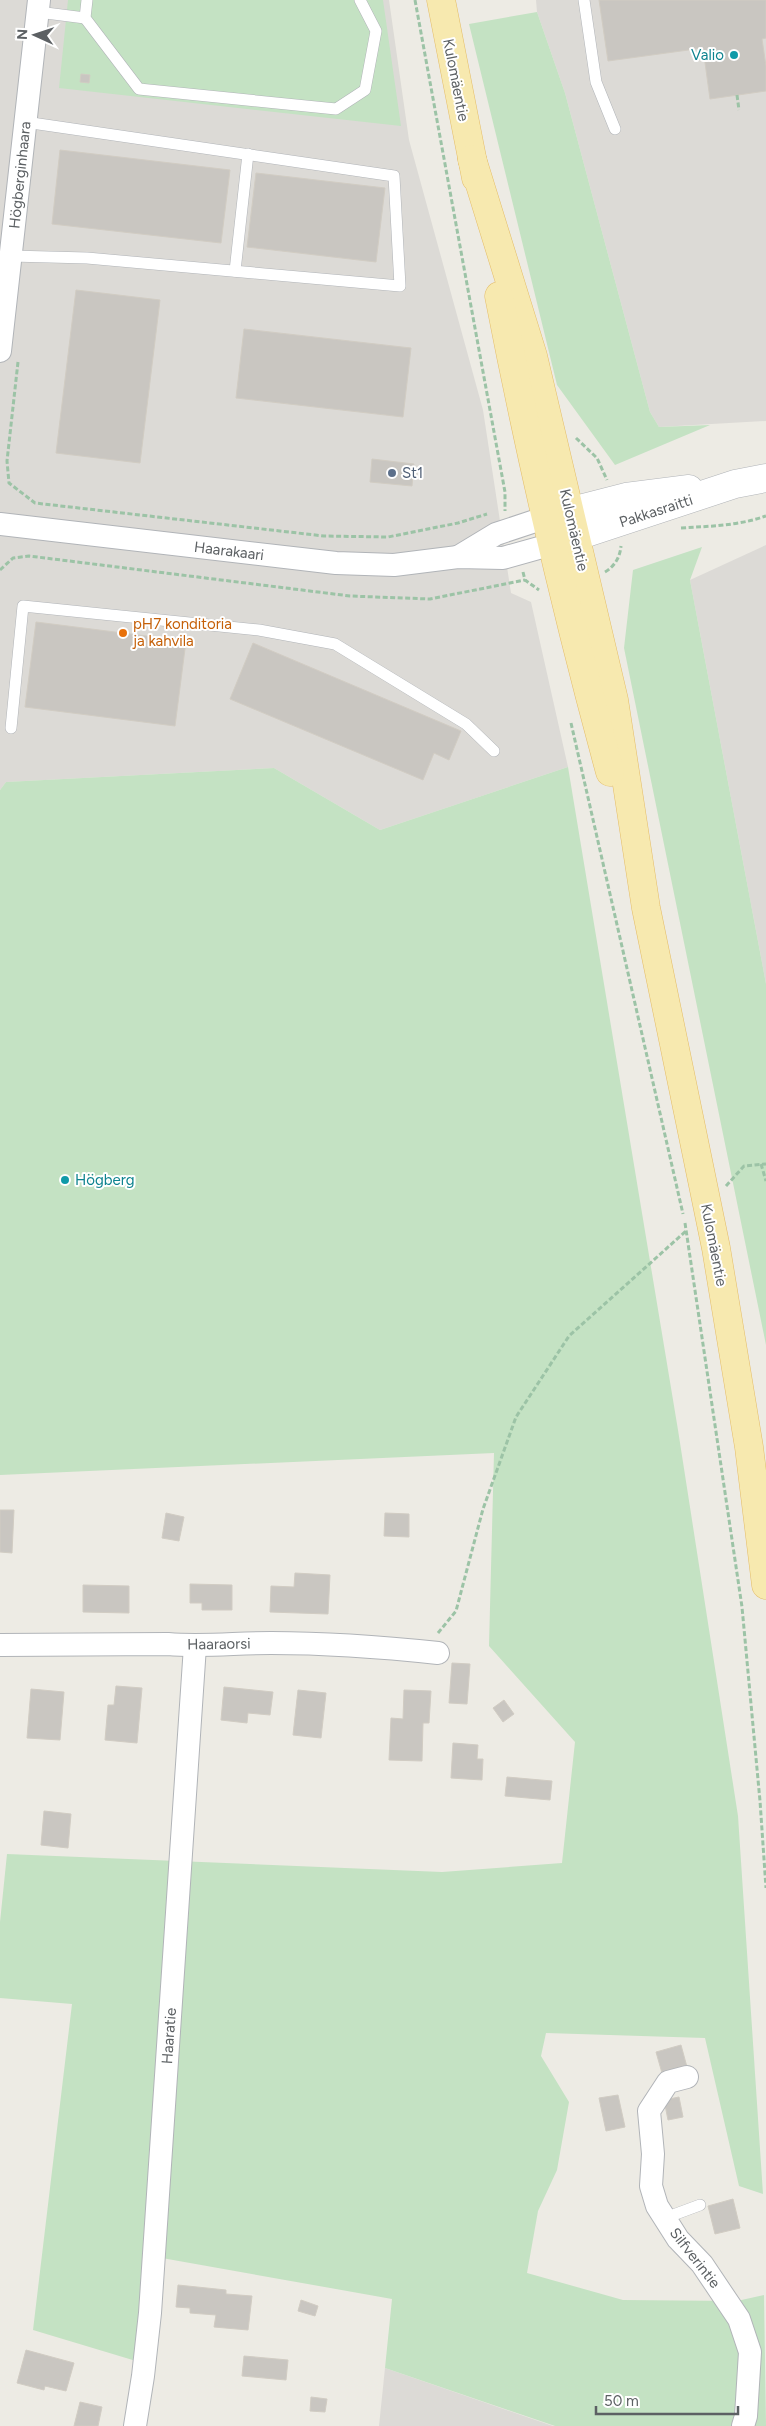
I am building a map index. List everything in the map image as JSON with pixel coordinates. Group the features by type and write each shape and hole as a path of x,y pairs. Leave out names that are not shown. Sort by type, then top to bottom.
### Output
{"main road":[{"name":"Kulomäentie","path":"441,0 451,62 512,363 559,514 564,541 614,700 646,908 716,1248 749,1447 766,1584"}],"street":[{"name":"Högberginhaara","path":"9,353 11,256 39,6"},
{"name":"Pakkasraitti","path":"559,514 650,492 735,484 766,478"},
{"name":"Pakkasraitti","path":"564,541 735,484"},
{"name":"Haarakaari","path":"458,557 509,518 559,514"},
{"name":"Haarakaari","path":"0,524 336,563 394,565 458,557 503,558 564,541"},
{"name":"Haaraorsi","path":"0,1645 168,1644 195,1646 229,1643 340,1644 431,1652"},
{"name":"Haaratie","path":"135,2426 144,2376 150,2313 195,1646"},
{"name":"Silfverintie","path":"687,2077 668,2082 649,2111 653,2154 651,2186 657,2206 678,2239 713,2278 739,2319 750,2352 746,2416 743,2426"}],"lane":[{"path":"86,18 87,0"},
{"path":"39,6 86,18 139,89 336,109 365,90 376,30 360,0"},
{"path":"584,0 596,82 616,129"},
{"path":"11,256 87,258 400,286 394,176 25,122"},
{"path":"235,271 248,154"},
{"path":"11,728 23,606 259,630 335,644 466,724 494,751"},
{"path":"665,2218 700,2205"}],"path":[{"path":"9,353 7,462 9,483 36,503 324,536 388,537 458,523 509,518 414,0"},
{"path":"737,95 739,110"},
{"path":"519,555 525,580 539,590 541,598"},
{"path":"0,570 12,558 29,556 350,596 404,600 430,599 525,580"},
{"path":"569,715 686,1230 742,1607 766,1888"},
{"path":"761,1164 766,1182"},
{"path":"744,1166 766,1164"},
{"path":"431,1652 456,1610 483,1509 516,1417 569,1336 686,1230"}],"shaded area":[{"path":"0,0 389,0 409,140 483,410 511,593 531,602 568,767 380,830 274,768 6,782 0,790"},
{"path":"536,0 766,0 766,421 659,427 650,412 565,93 537,12"},
{"path":"766,545 766,984 690,580"},
{"path":"385,2368 553,2426 379,2426"}],"green space":[{"path":"68,0 383,0 401,126 59,88"},
{"path":"537,12 565,93 650,412 659,427 710,425 615,465 557,385 469,24"},
{"path":"702,547 690,580 766,984 766,1345 624,648 633,570"},
{"path":"568,767 678,1430 738,1816 763,2194 739,2186 705,2038 546,2033 541,2056 569,2102 557,2170 538,2211 527,2273 623,2300 737,2301 764,2295 766,2426 555,2426 385,2368 392,2299 145,2255 136,2361 33,2330 72,2004 0,1998 0,1922 7,1854 442,1872 562,1863 575,1742 489,1646 494,1453 0,1475 0,790 6,782 274,768 380,830"}],"building":[{"name":"Valio","path":"599,0 766,0 766,38 762,39 766,66 766,91 710,99 703,48 608,61"},
{"path":"81,74 90,75 89,83 80,82"},
{"path":"60,150 230,170 221,243 52,224"},
{"path":"256,173 385,188 376,262 247,247"},
{"path":"76,290 160,300 140,463 56,453"},
{"path":"244,329 411,348 403,417 236,398"},
{"path":"372,459 414,464 412,486 370,482"},
{"path":"36,622 186,641 175,726 25,707"},
{"path":"253,643 461,731 449,760 434,753 423,780 230,699"},
{"path":"0,1510 14,1510 12,1553 0,1552"},
{"path":"166,1513 184,1517 179,1541 162,1538"},
{"path":"385,1513 409,1514 409,1537 384,1536"},
{"path":"295,1573 330,1575 328,1614 270,1612 271,1586 294,1587"},
{"path":"190,1584 232,1585 232,1610 202,1610 202,1603 190,1603"},
{"path":"83,1585 129,1586 129,1613 83,1612"},
{"path":"452,1663 470,1664 467,1704 449,1703"},
{"path":"116,1686 142,1688 137,1743 105,1740 108,1705 114,1705"},
{"path":"224,1687 273,1692 270,1715 248,1713 247,1723 221,1720"},
{"path":"31,1689 64,1692 60,1740 27,1738"},
{"path":"298,1690 326,1693 321,1738 293,1735"},
{"path":"404,1690 431,1691 429,1723 423,1723 422,1761 389,1760 391,1718 403,1719"},
{"path":"504,1700 514,1714 503,1722 493,1708"},
{"path":"453,1743 478,1745 477,1759 483,1759 482,1780 451,1778"},
{"path":"507,1777 552,1781 550,1800 505,1796"},
{"path":"44,1811 71,1814 68,1848 41,1845"},
{"path":"681,2045 687,2067 662,2073 656,2052"},
{"path":"618,2095 625,2127 606,2131 599,2098"},
{"path":"679,2097 683,2117 668,2120 664,2100"},
{"path":"733,2199 740,2228 715,2234 708,2206"},
{"path":"178,2285 226,2290 226,2294 252,2296 248,2330 214,2327 216,2315 190,2313 190,2308 176,2307"},
{"path":"301,2300 318,2306 315,2316 298,2311"},
{"path":"26,2350 74,2363 66,2391 45,2386 44,2390 17,2383"},
{"path":"244,2356 288,2360 286,2380 242,2376"},
{"path":"311,2397 327,2399 325,2412 310,2411"},
{"path":"80,2402 102,2407 98,2426 74,2426"}],"place":[{"name":"Valio","path":"734,55"},
{"name":"St1","path":"392,473"},
{"name":"pH7 konditoria ja kahvila","path":"123,633"},
{"name":"Högberg","path":"65,1180"}]}
